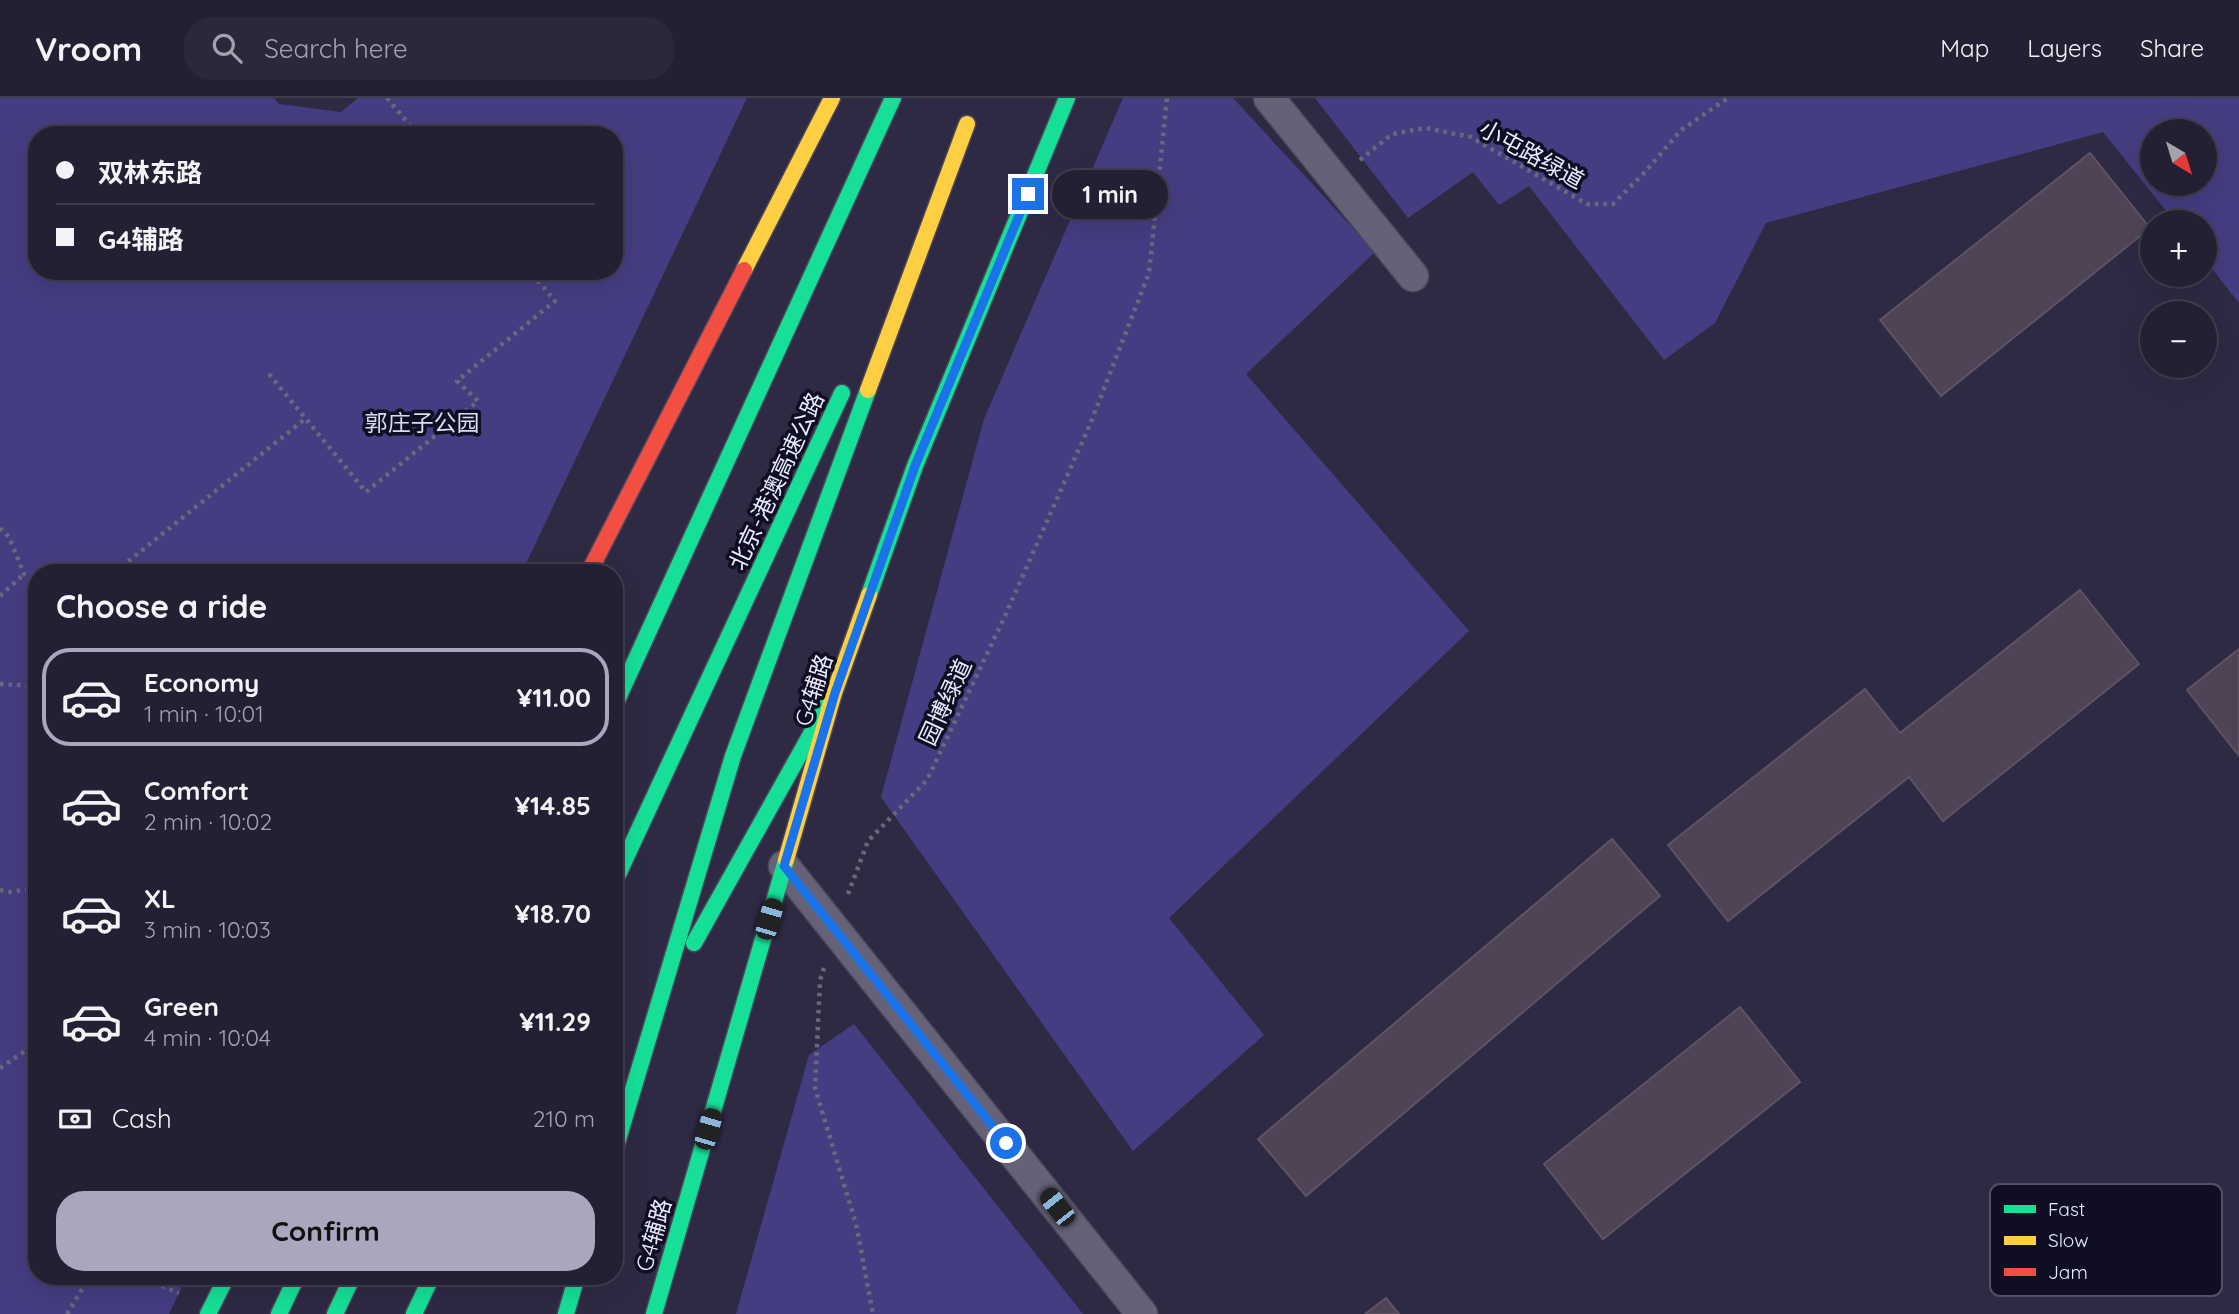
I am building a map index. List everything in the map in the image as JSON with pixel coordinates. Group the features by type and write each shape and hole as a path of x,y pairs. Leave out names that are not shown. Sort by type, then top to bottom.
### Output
{"main road":[{"path":"593,564 832,98"},
{"path":"623,687 893,98"},
{"name":"G4辅路","path":"654,1314 835,693 915,466 1067,98"},
{"path":"879,313 975,107"},
{"path":"623,1123 733,756 967,124"},
{"name":"北京-港澳高速公路","path":"623,864 850,377"},
{"path":"658,1006 835,693"},
{"path":"208,1314 222,1285"},
{"path":"279,1314 293,1285"},
{"path":"335,1314 349,1285"},
{"path":"414,1314 428,1285"},
{"path":"566,1314 574,1285"}],"street":[{"path":"1269,98 1413,276"},
{"path":"784,866 1142,1314"}],"path":[{"path":"387,98 410,126"},
{"name":"园博绿道","path":"873,1314 856,1224 815,1088 820,980 835,930 868,841 927,780 1091,422 1149,273 1167,98"},
{"name":"小屯路绿道","path":"1335,180 1392,134 1426,128 1471,137 1587,205 1613,204 1681,130 1728,98"},
{"path":"269,374 366,492 478,401 457,381 555,301 538,280"},
{"path":"125,564 305,419"},
{"path":"0,528 9,537 24,574 28,577"},
{"path":"0,596 24,574"},
{"path":"0,684 28,686"},
{"path":"0,890 28,889"},
{"path":"0,1068 28,1046"},
{"path":"67,1314 85,1285"}],"green space":[{"name":"郭庄子公园","path":"0,98 274,98 279,104 341,112 358,98 747,98 526,564 28,564 28,1285 183,1285 169,1314 0,1314"},
{"path":"1123,98 1233,98 1375,252 1246,374 1469,631 1169,918 1264,1035 1133,1151 881,797 984,419"},
{"path":"1315,98 2239,98 2239,303 2217,275 2217,210 2165,210 2154,196 2217,196 2217,119 2140,119 2140,178 2103,132 1766,223 1715,323 1664,360 1529,186 1499,205 1473,172 1408,218"},
{"path":"854,1024 1083,1314 736,1314 809,1055"}],"building":[{"path":"2090,153 2140,216 2140,236 1941,396 1880,320"},
{"path":"2080,590 2139,664 1943,821 1909,777 1728,921 1668,845 1865,689 1900,733"},
{"path":"2239,649 2239,756 2187,690"},
{"path":"1612,839 1660,896 1306,1196 1258,1139"},
{"path":"1740,1007 1800,1082 1603,1239 1544,1164"},
{"path":"1386,1298 1399,1314 1365,1314"}],"traffic: fast":[{"path":"623,687 893,98"},
{"path":"869,595 915,466 1067,98"},
{"path":"623,1123 733,756 868,390"},
{"path":"623,864 842,393"},
{"path":"694,943 834,693"},
{"path":"654,1314 786,860"},
{"path":"208,1314 222,1285"},
{"path":"279,1314 293,1285"},
{"path":"335,1314 349,1285"},
{"path":"414,1314 428,1285"},
{"path":"566,1314 574,1285"}],"traffic: slow":[{"path":"744,270 832,98"},
{"path":"868,390 967,124"},
{"path":"786,860 834,693 869,595"}],"traffic: jam":[{"path":"593,564 744,270"}],"route":[{"path":"1006,1143 784,866 835,693 915,466 1028,194"}]}
